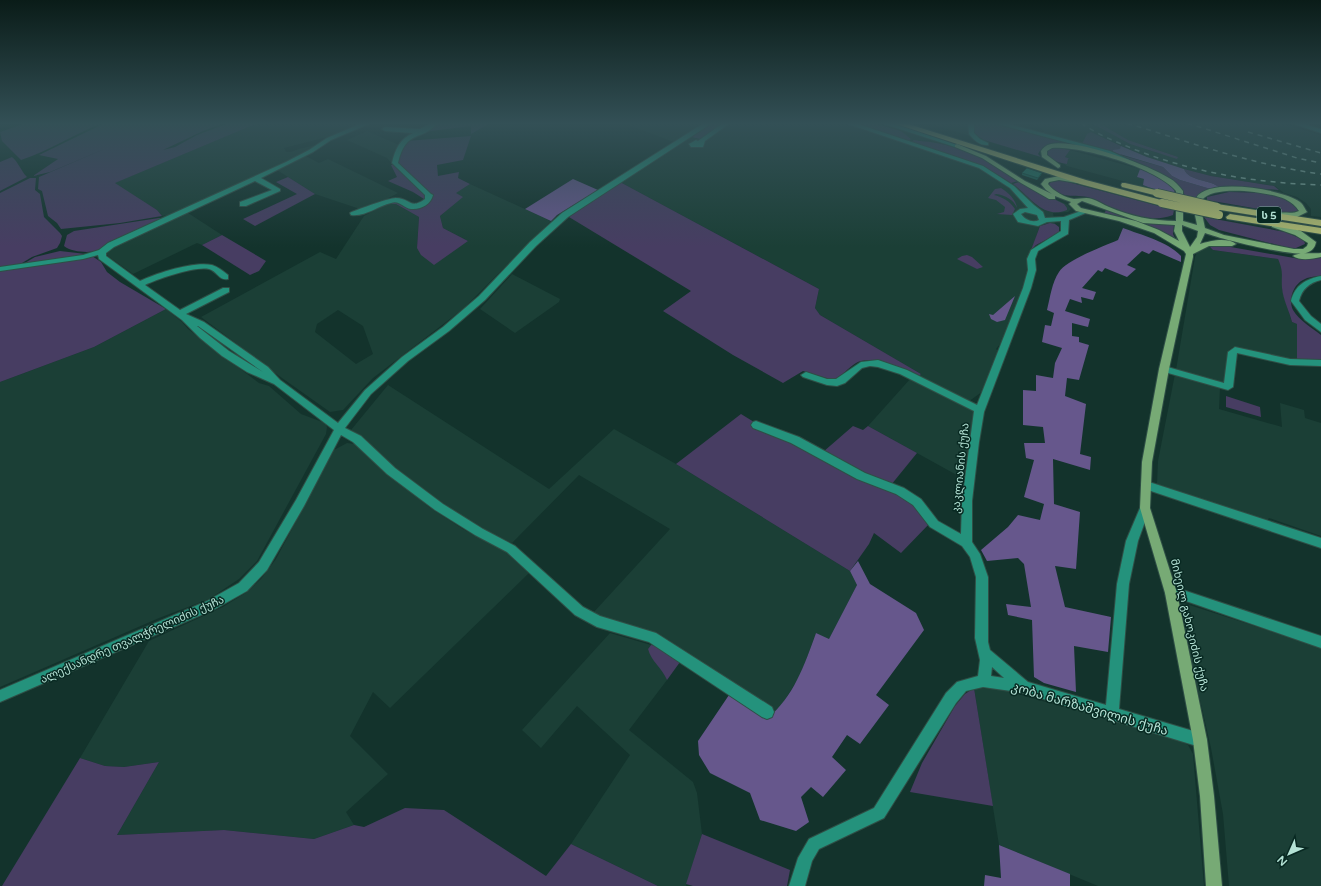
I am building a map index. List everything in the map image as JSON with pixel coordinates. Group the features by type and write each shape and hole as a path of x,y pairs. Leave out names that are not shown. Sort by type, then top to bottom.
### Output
{"highway":[{"name":"ს 5","path":"1028,164 1083,182 1162,203 1321,223"},
{"name":"ს 5","path":"1053,164 1218,211 1275,225 1321,232"}],"main road":[{"path":"997,164 1023,182 1042,192 1074,204 1086,200 1146,221 1193,225 1222,237 1305,251 1311,247 1312,242 1305,236 1275,225"},
{"path":"1130,164 1145,169 1168,181 1179,191 1178,231 1180,238 1190,255"},
{"path":"1083,182 1055,178 1047,180 1044,184 1051,192 1074,204 1084,212 1094,212 1154,232 1173,240 1190,255"},
{"name":"მიხეილ გახოკიძის ქუჩა","path":"1214,886 1207,796 1200,740 1171,593 1146,508 1147,462 1164,369 1190,255 1201,235 1198,203 1200,196 1206,192 1223,190 1247,190 1279,194 1299,202 1303,207 1304,212 1297,215 1270,216"},
{"path":"1094,212 1099,209 1097,205"},
{"path":"1200,218 1205,224 1216,230 1272,246"},
{"path":"1180,238 1198,241 1211,240 1303,257 1321,255"},
{"path":"1190,255 1199,247 1212,243 1243,245"}],"street":[{"path":"0,269 102,254 111,245 283,164"},
{"path":"354,213 372,208 383,202 394,199 405,202 411,208 420,206 428,200 429,195 396,164"},
{"name":"ალექსანდრე თვალჭრელიძის ქუჩა","path":"0,696 211,605 243,587 263,566 300,503 339,429 368,392 405,359 446,329 482,298 533,244 565,215 644,164"},
{"path":"974,164 982,167 1007,182 1031,207 1044,217 1066,223 1084,212"},
{"path":"1135,164 1145,169"},
{"path":"243,204 278,190 255,178"},
{"path":"1021,196 1042,211 1058,214 1066,223"},
{"path":"1066,223 1074,204"},
{"path":"1044,217 1066,223"},
{"name":"კაკლიანის ქუჩა","path":"966,543 967,501 974,442 980,410 1027,288 1032,270 1031,259 1035,250 1066,223"},
{"path":"102,254 183,316 194,328 224,351 256,374 277,382"},
{"path":"140,284 153,278 197,268 212,268 225,278"},
{"path":"1321,278 1308,281 1302,285 1295,301 1308,318 1321,329"},
{"path":"183,316 226,290"},
{"path":"183,316 201,324 265,369 277,382 339,429 357,439 391,471 439,507 478,532 511,549 579,611 597,621 652,637 767,712"},
{"path":"224,351 233,346"},
{"path":"1164,369 1228,391 1232,352 1234,350 1290,362 1321,363"},
{"path":"806,375 831,383 838,383 862,365 869,363 880,364 909,374 980,410"},
{"path":"756,425 795,440 861,476 900,491 917,502 934,524 966,543 975,553 983,576 981,640 987,668 983,680"},
{"path":"1146,485 1321,543"},
{"path":"1112,714 1123,584 1132,541 1146,508"},
{"path":"1171,593 1186,596 1321,642"},
{"path":"985,654 1024,687"},
{"name":"კობა მარზაშვილის ქუჩა","path":"797,886 805,858 814,844 879,813 951,698 962,686 983,680 1024,687 1200,740"}],"shaded area":[{"path":"0,164 18,164 27,177 0,191"},
{"path":"50,164 68,164 50,172 33,176"},
{"path":"69,164 159,164 115,183 157,210 162,216 120,223 61,229 57,223 48,216 42,191 38,189 39,177"},
{"path":"159,164 281,164 168,215 162,216 157,210 114,183"},
{"path":"289,164 339,164 398,193 372,207 360,209 315,194 277,170"},
{"path":"398,164 440,164 437,165 438,176 459,172 458,178 470,184 456,193 463,197 440,216 443,228 468,241 434,265 421,255 417,248 419,217 396,204 386,204 393,200 410,208 430,200"},
{"path":"647,164 994,164 1028,187 1068,205 1071,209 1068,212 1053,213 1055,224 1044,224 1040,226 1031,252 1029,271 1023,289 1004,339 996,349 999,352 983,391 968,402 917,378 921,374 820,315 815,308 819,289 620,182"},
{"path":"976,164 994,164 1018,181 1011,183 988,169"},
{"path":"1065,164 1123,164 1140,169 1137,177 1144,179 1156,190"},
{"path":"1138,164 1154,164 1163,167 1172,176 1180,180 1214,190 1200,193 1196,199 1185,196 1182,189 1177,184"},
{"path":"1154,164 1170,164 1184,169 1190,176 1216,185 1220,188 1214,190 1180,180 1172,176 1163,167"},
{"path":"1170,164 1321,164 1321,217 1311,216 1311,209 1306,203 1297,197 1284,193 1275,186 1211,176"},
{"path":"391,165 393,165 427,196 428,199 424,199 413,192 388,181 397,177"},
{"path":"1140,169 1161,177 1171,184 1175,194 1156,190 1143,185 1144,179 1137,177"},
{"path":"1184,169 1211,176 1274,186 1279,190 1238,187 1220,188 1211,183 1190,176"},
{"path":"288,177 315,194 255,226 243,219 297,194 276,182"},
{"path":"30,178 36,178 35,190 40,194 44,217 62,236 60,243 57,248 32,257 17,266 0,268 0,193"},
{"path":"573,179 598,190 557,215 551,221 525,209"},
{"path":"1064,181 1174,210 1173,215 1159,218 1144,218 1130,215 1088,197 1070,196 1059,193 1048,185 1051,182"},
{"path":"620,182 819,289 815,308 820,315 921,374 917,378 896,367 870,360 856,363 833,380 803,371 783,383 733,355 663,311 691,291 569,217"},
{"path":"1019,182 1064,204 1067,210 1051,212 1037,205 1013,184"},
{"path":"470,184 551,221 463,309 373,378 343,410 330,412 275,373 201,317 320,252 336,259 364,216 386,204 396,204 419,217 417,248 468,241 443,228 440,216 462,197 455,193","holes":["338,310 363,326 373,354 356,364 315,332 317,324"]},
{"path":"1001,188 1011,196 1017,208 1009,198 996,194 994,195 1006,200 1013,206 1015,209 1012,215 997,214 1004,212 1005,207 996,200 988,198 995,189"},
{"path":"1229,192 1266,193 1290,199 1299,208 1298,213 1293,215 1207,200 1207,197"},
{"path":"1106,210 1148,223 1174,225 1173,234 1176,240 1104,214"},
{"path":"185,211 222,235 202,245 197,243 133,274 105,254 105,251"},
{"path":"1204,217 1285,232 1304,240 1305,244 1296,248 1289,248 1219,230 1210,225"},
{"path":"165,218 96,251 80,252 71,250 64,246 67,235 74,231"},
{"path":"1050,223 1059,227 1059,233 1036,245 1031,250 1040,226"},
{"path":"1123,228 1169,246 1181,256 1181,262 1153,250 1149,254 1142,251 1127,265 1136,269 1127,277 1105,268 1102,272 1098,270 1082,288 1096,292 1093,300 1081,297 1082,303 1070,299 1065,311 1090,319 1088,327 1072,323 1072,336 1079,337 1079,342 1089,345 1079,380 1067,378 1065,396 1086,404 1080,454 1091,457 1090,470 1053,459 1054,504 1080,512 1076,569 1055,566 1065,607 1111,617 1108,652 1074,646 1076,692 1044,683 1034,677 1032,620 1008,615 1006,604 1031,607 1024,564 1018,558 987,561 981,550 1008,527 1018,515 1040,520 1044,504 1024,497 1034,460 1026,458 1024,443 1045,443 1043,427 1023,425 1023,390 1036,391 1036,375 1053,378 1055,363 1062,348 1042,342 1045,325 1051,326 1054,313 1047,310 1053,285 1059,272 1063,267 1077,258 1118,240"},
{"path":"222,235 266,261 259,271 250,275 202,245"},
{"path":"1209,246 1213,250 1278,259 1283,270 1282,288 1284,296 1292,322 1297,324 1297,360 1290,360 1233,347 1229,350 1224,382 1222,383 1176,370 1195,257 1197,252"},
{"path":"1225,246 1300,259 1321,258 1321,276 1309,277 1299,282 1292,293 1291,302 1293,310 1299,317 1321,335 1321,360 1297,360 1297,324 1292,322 1285,301 1282,288 1282,271 1278,259 1213,250 1210,247"},
{"path":"60,251 86,254 77,257 23,264 35,257"},
{"path":"967,255 972,257 983,267 977,269 957,259"},
{"path":"92,256 101,262 107,272 120,282 166,309 94,347 0,382 0,270"},
{"path":"512,274 560,299 559,302 515,333 480,309"},
{"path":"1015,296 1005,320 997,322 991,319 989,314 993,315"},
{"path":"166,309 188,329 259,383 269,386 301,414 325,423 327,427 326,434 257,561 239,579 209,599 159,618 0,687 0,382 94,347"},
{"path":"1175,374 1220,388 1219,409 1282,427 1280,403 1304,410 1305,418 1321,423 1321,536 1269,518 1267,521 1157,484 1158,461"},
{"path":"911,378 935,392 962,404 975,413 964,479 868,426"},
{"path":"388,385 549,489 614,429 676,464 850,571 857,585 829,640 816,633 801,674 780,708 775,713 661,638 611,621 593,613 670,529 579,475 512,543 502,539 455,512 393,466 361,435 351,430"},
{"path":"1226,396 1260,407 1261,417 1226,407"},
{"path":"741,414 754,422 905,497 930,523 901,553 874,533 869,544 850,571 676,464"},
{"path":"853,426 863,430 868,426 917,453 891,485 864,475 823,452"},
{"path":"347,443 355,444 429,507 463,529 510,554 529,573 390,708 373,692 350,736 388,774 346,812 354,825 314,839 224,830 117,835 159,762 124,767 105,766 80,758 149,641 223,607 247,592 261,579 276,559 334,450"},
{"path":"858,561 870,584 916,613 924,630 876,695 889,705 860,744 847,735 832,757 846,770 823,797 811,787 801,797 809,822 796,831 760,820 750,793 710,773 699,755 698,741 729,695 767,719 776,710 797,680 816,633 829,639 857,585 850,571"},
{"path":"1183,603 1321,647 1321,886 1229,886 1223,814 1211,748 1179,608 1179,604"},
{"path":"610,633 651,645 648,649 656,663 663,671 667,680 629,730 693,782 697,793 702,834 686,886 658,886 571,844 630,755 577,706 541,748 522,730"},
{"path":"651,645 658,646 680,662 667,680 649,653 648,649"},
{"path":"974,688 1003,689 1031,698 1170,735 1188,745 1193,754 1204,886 1098,886 999,845"},
{"path":"974,688 993,806 910,792 922,763 955,706 965,694"},
{"path":"80,758 105,766 124,767 159,762 117,835 224,830 314,839 354,825 364,827 405,808 444,810 546,876 571,844 658,886 2,886"},
{"path":"702,834 790,870 787,886 693,886 686,884"},
{"path":"999,845 1070,874 1070,886 984,886 985,875 1001,878"}],"building":[{"path":"1027,168 1042,173 1038,178 1022,173"}],"railway":[{"path":"1179,164 1204,171 1250,179 1321,185"},
{"path":"1268,164 1321,174"}]}
